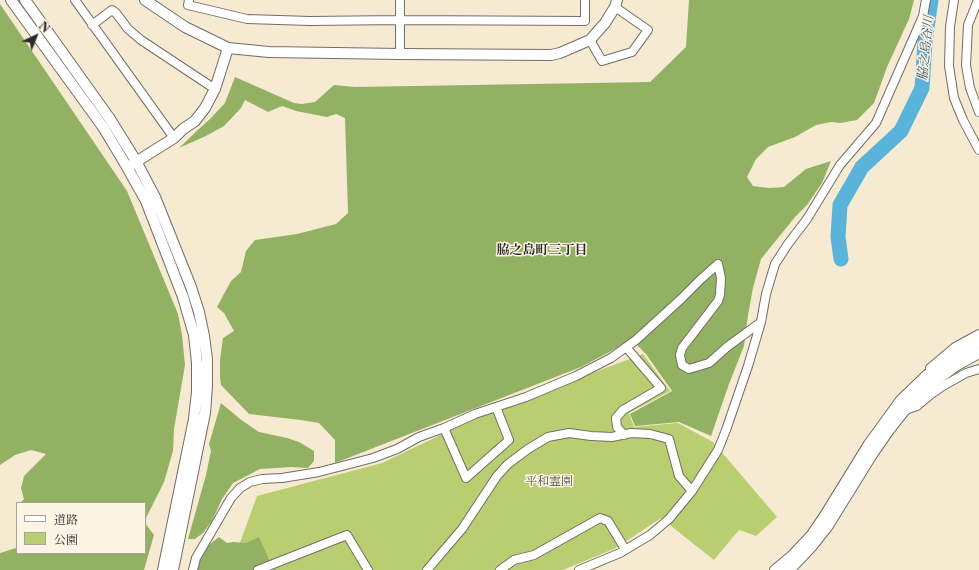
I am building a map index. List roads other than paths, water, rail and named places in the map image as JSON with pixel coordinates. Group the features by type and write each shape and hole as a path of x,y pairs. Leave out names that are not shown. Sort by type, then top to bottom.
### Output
{"street":[{"path":"11,0 103,127 146,201 183,297 194,336 197,363 197,392 194,419 163,570"},
{"path":"25,0 110,119 136,161 155,197 191,287 199,312 207,358 205,413 173,570"},
{"path":"75,0 174,138"},
{"path":"145,0 185,27 228,48 269,52 551,55 560,53 590,40 605,23 616,4 648,30 632,52 602,61 590,40"},
{"path":"189,0 188,5 247,19 310,21 585,21 584,0"},
{"path":"400,0 400,54"},
{"path":"579,570 620,552 650,535 669,519 692,491 718,450 738,396 761,322 766,294 775,264 807,219 840,165 876,123 923,16 926,0"},
{"path":"954,0 950,26 949,66 954,98 963,120 979,150"},
{"path":"978,0 968,25 966,65 970,88 979,112"},
{"path":"92,25 112,10 128,29 141,40 215,89"},
{"path":"127,167 174,138 183,129 195,121 205,108 215,89 228,48"},
{"path":"193,570 196,558 231,498 240,488 250,482 262,479 282,478 319,472 373,458 397,449 419,437 475,414 526,397 576,376 611,358 636,340 718,264 721,278 720,295 718,301 682,348 680,355 682,365 689,369 709,362 761,322"},
{"path":"775,570 793,555 811,536 869,444 901,400 924,373 955,347 979,334"},
{"path":"901,400 927,375 954,356 979,342"},
{"path":"624,435 617,427 616,418 624,410 661,388 626,347"},
{"path":"788,570 794,566 827,527 871,456 904,411 930,385 957,365 979,353"},
{"path":"904,411 917,406 943,386 966,373 979,369"},
{"path":"444,428 466,478 509,440 496,407"},
{"path":"427,570 462,529 497,476 508,464 528,449 548,437 569,432 591,436 612,437 631,433 650,434 669,439 679,476 692,491"},
{"path":"500,570 514,560 534,555 600,518 608,521 625,549"},
{"path":"258,570 347,535 368,570"}],"waterway":[{"name":"脇之島谷川","path":"841,259 838,237 840,205 862,167 901,131 922,88 925,42 931,0"}],"district":[{"name":"脇之島町三丁目","path":"542,250"}],"park label":[{"name":"平和霊園","path":"549,482"}]}
